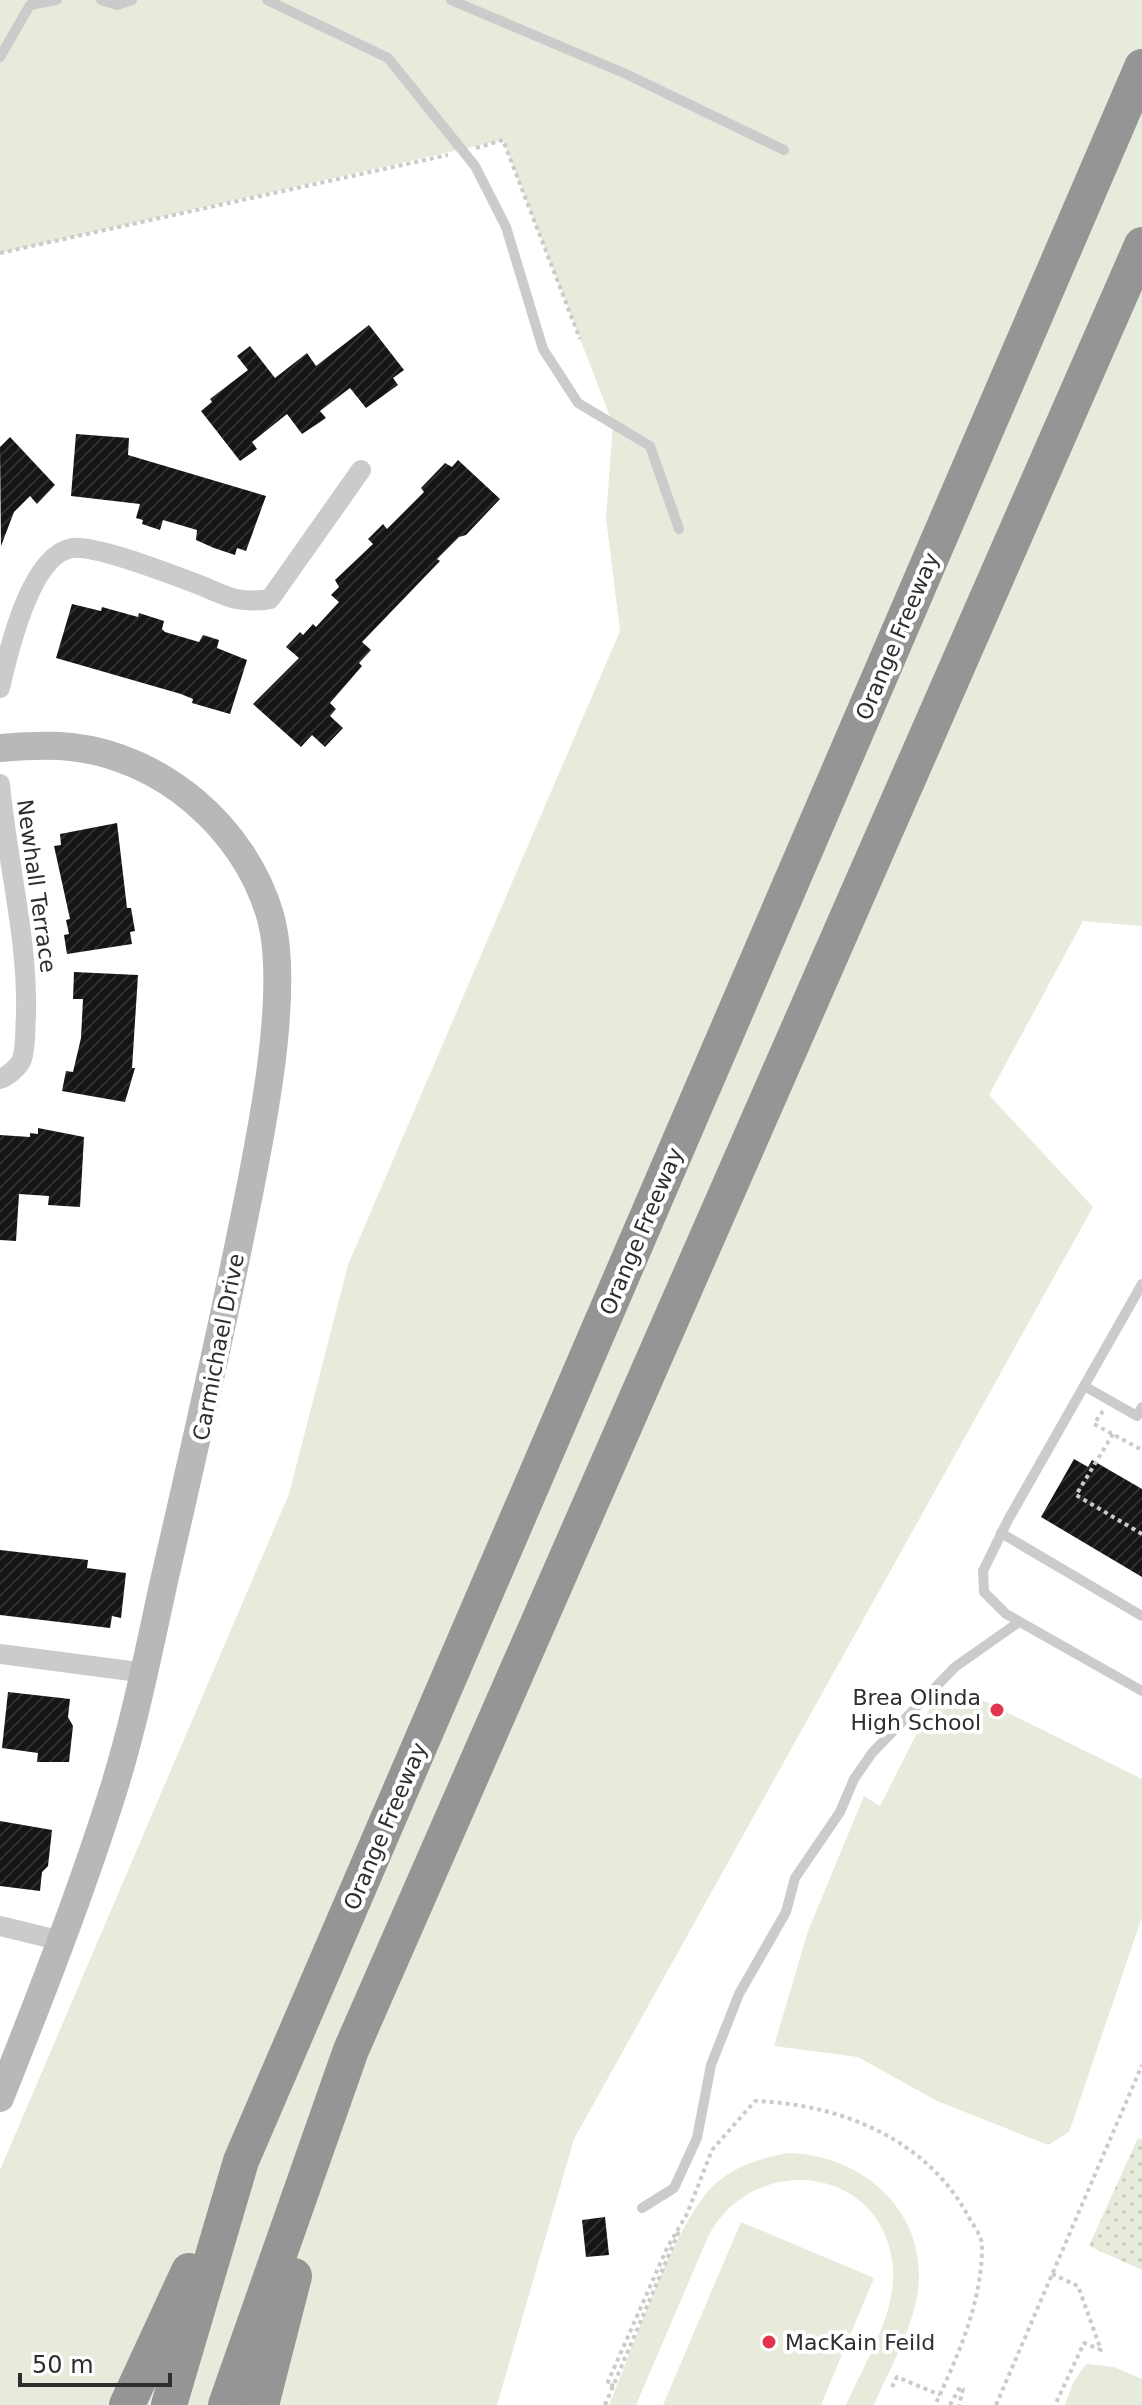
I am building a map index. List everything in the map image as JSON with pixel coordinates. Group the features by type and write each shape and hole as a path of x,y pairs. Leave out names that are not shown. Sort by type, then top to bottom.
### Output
{"highway":[{"name":"Orange Freeway","path":"169,2405 241,2161 1142,67"},
{"path":"226,2405 351,2050 1142,245"},
{"path":"261,2405 351,2050"},
{"path":"127,2405 241,2161"}],"street":[{"path":"0,688 10,644 43,564 72,548 108,554 192,582 242,603 270,599 361,470"},
{"name":"Carmichael Drive","path":"0,748 71,747 109,755 149,770 183,790 233,843 270,913 277,967 275,1014 251,1180 200,1436 146,1673 115,1786 62,1941 0,2098"},
{"name":"Newhall Terrace","path":"0,784 5,834 24,935 26,983 22,1060 7,1077 0,1079"},
{"path":"0,1654 146,1673"},
{"path":"0,1926 62,1941"}],"lane":[{"path":"0,57 30,5 57,0"},
{"path":"101,0 117,5 132,0"},
{"path":"267,0 388,58 475,166 506,227 543,349 578,403 650,446 679,529"},
{"path":"451,0 626,74 784,150"},
{"path":"1142,1284 1001,1533 983,1571 984,1592 1019,1622 1142,1691"},
{"path":"1084,1386 1137,1416 1142,1407"},
{"path":"1001,1533 1142,1616"},
{"path":"642,2208 674,2188 697,2138 711,2065 739,1994 786,1912 795,1878 840,1812 854,1779 872,1753 955,1667 1019,1622"}],"path":[{"path":"0,253 503,140 580,339"},
{"path":"1106,1407 1094,1424 1142,1450"},
{"path":"1113,1434 1076,1495 1142,1535"},
{"path":"1075,1497 1142,1535"},
{"path":"996,2405 1142,2065"},
{"path":"605,2405 712,2150 755,2101 785,2102 861,2120 915,2153 952,2187 983,2243 974,2303 956,2360 935,2405"},
{"path":"1052,2274 1078,2286 1101,2350 1084,2343 1055,2405"},
{"path":"892,2387 897,2377 940,2395"},
{"path":"950,2405 960,2387 963,2389 959,2405"}],"shaded area":[{"path":"0,0 1142,0 1142,926 1083,921 989,1095 1093,1207 574,2139 497,2405 0,2405 0,2170 289,1494 348,1265 620,631 606,518 613,424 503,140 0,253"},
{"path":"960,1689 1142,1779 1142,1917 1069,2132 1048,2145 937,2101 858,2057 774,2046 808,1931 864,1796 880,1806 935,1698"},
{"path":"1138,2138 1142,2140 1142,2270 1089,2246"},
{"path":"788,2153 844,2165 868,2179 889,2197 905,2219 915,2244 919,2272 916,2302 903,2341 874,2405 846,2405 878,2338 890,2302 893,2267 884,2233 867,2207 842,2190 814,2181 784,2181 755,2191 728,2209 708,2237 636,2405 609,2405 670,2256 700,2202 715,2184 731,2172 759,2160"},
{"name":"MacKain Feild","path":"741,2222 874,2278 821,2405 663,2405"},
{"path":"1086,2364 1114,2367 1142,2379 1142,2405 1065,2405 1073,2383"}],"building":[{"path":"369,325 404,370 393,378 398,385 366,408 350,388 320,411 326,418 302,434 287,414 252,442 257,449 240,461 201,411 212,402 210,399 248,370 237,356 250,346 275,378 307,353 316,366"},
{"path":"76,434 129,438 128,455 266,496 246,551 237,548 235,555 214,548 196,540 197,530 163,520 160,530 142,524 143,520 136,518 140,504 71,496"},
{"path":"10,437 55,485 37,504 30,496 14,512 1,546 0,447"},
{"path":"458,460 500,499 466,535 459,537 437,559 440,561 362,642 371,650 359,663 362,666 330,703 336,709 330,716 343,728 325,747 312,735 301,747 253,704 299,658 286,647 300,632 303,635 313,624 316,627 339,602 331,595 339,587 335,580 373,544 368,539 383,524 387,529 424,492 421,488 445,463 452,467"},
{"path":"72,604 101,611 102,607 138,617 139,613 164,621 162,629 165,632 199,642 203,635 219,640 217,648 247,660 230,714 192,703 193,699 181,694 56,658"},
{"path":"117,823 127,908 131,908 135,931 130,932 132,944 67,954 64,935 69,934 66,920 70,919 54,846 61,845 60,834"},
{"path":"74,972 138,975 132,1068 135,1068 125,1102 62,1091 66,1071 73,1072 81,1038 83,999 73,999"},
{"path":"38,1128 84,1137 80,1207 48,1205 49,1196 19,1194 16,1241 0,1240 0,1135 30,1137 30,1133 38,1134"},
{"path":"1074,1459 1088,1467 1092,1460 1142,1489 1142,1577 1041,1517"},
{"path":"0,1550 88,1560 87,1568 126,1573 121,1618 112,1616 110,1628 0,1615"},
{"path":"8,1692 70,1699 68,1717 73,1726 69,1762 37,1762 38,1753 2,1748"},
{"path":"0,1821 52,1830 48,1866 42,1872 40,1891 0,1886"},
{"path":"605,2217 609,2255 586,2257 582,2220"}],"place":[{"name":"Brea Olinda High School","path":"997,1710"},
{"name":"MacKain Feild","path":"769,2342"}]}
